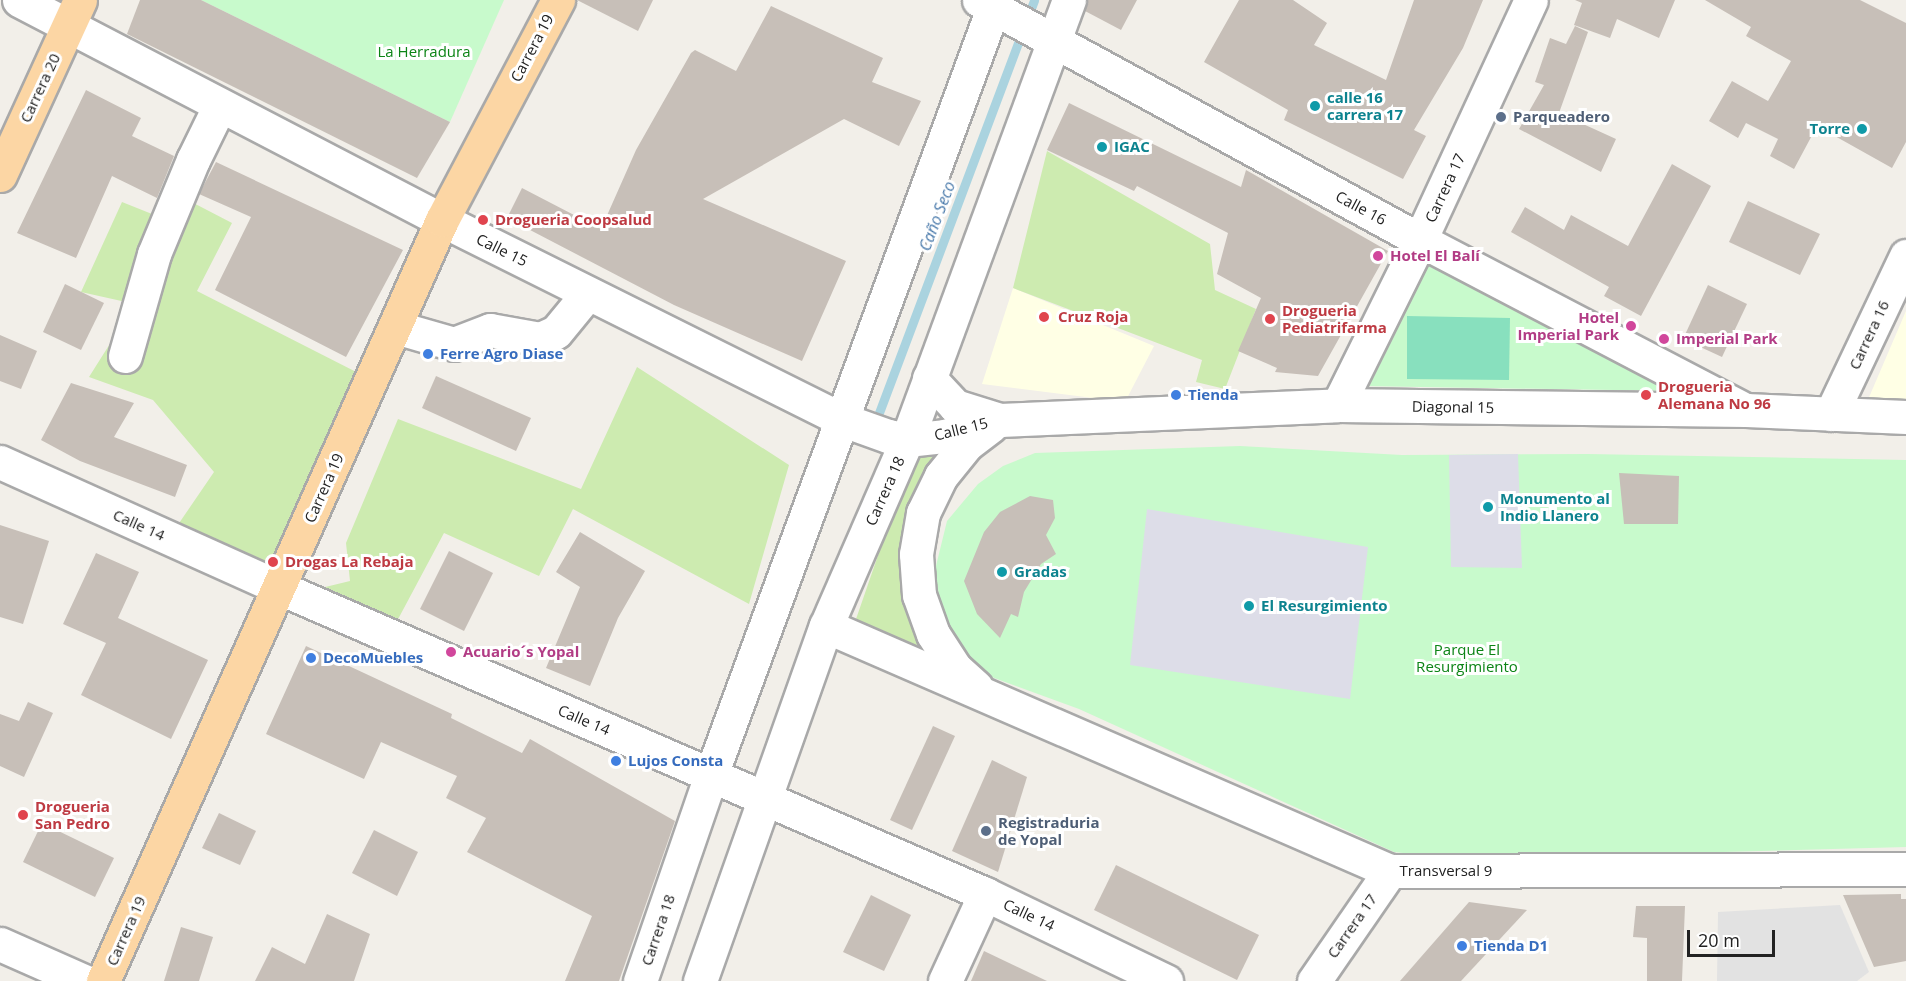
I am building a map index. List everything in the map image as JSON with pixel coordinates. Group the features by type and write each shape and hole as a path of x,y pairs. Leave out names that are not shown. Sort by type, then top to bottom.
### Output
{"main road":[{"name":"Carrera 19","path":"103,981 442,220 558,0"},
{"name":"Carrera 20","path":"0,175 74,13"}],"street":[{"name":"Calle 15","path":"19,0 74,13 220,105 442,220 843,420 907,440 944,436 1000,420"},
{"name":"Carrera 18","path":"1008,14 1069,0"},
{"name":"Carrera 17","path":"1338,405 1420,240 1531,0"},
{"name":"Carrera 18","path":"700,981 762,797 826,626 907,440 930,378 1008,14"},
{"name":"Carrera 18","path":"640,981 843,420 1008,14"},
{"name":"Calle 16","path":"1008,14 1420,240 1746,410"},
{"path":"125,356 154,254 193,160 220,105"},
{"name":"Carrera 16","path":"1831,414 1906,256"},
{"path":"394,327 454,344 490,330 540,339 556,332 588,293"},
{"path":"930,378 955,406 1000,420"},
{"name":"Diagonal 15","path":"1000,420 1338,405 1746,410 1906,417"},
{"path":"986,696 955,668 933,634 920,595 916,554 923,513 940,476 967,444 1000,420"},
{"name":"Calle 14","path":"0,462 280,588 985,894 1166,981"},
{"path":"826,626 986,696"},
{"name":"Transversal 9","path":"986,696 1390,871 1906,869"},
{"name":"Carrera 17","path":"1314,981 1390,871"},
{"path":"945,981 985,894"},
{"path":"0,944 84,981"}],"shaded area":[{"name":"Cruz Roja","path":"1013,288 1154,346 1125,402 982,384"},
{"path":"1906,311 1906,407 1864,409"},
{"path":"1518,454 1522,568 1451,567 1449,455"},
{"name":"El Resurgimiento","path":"1147,509 1368,547 1350,699 1130,665"},
{"path":"1840,905 1869,972 1857,981 1717,981 1718,912"}],"green space":[{"name":"La Herradura","path":"201,0 504,0 450,122"},
{"path":"1047,151 1210,244 1215,290 1256,309 1225,389 1196,382 1202,360 1013,288"},
{"path":"180,196 232,223 197,291 368,378 283,577 173,532 214,472 153,400 89,377 135,304 81,292 122,202 162,218"},
{"path":"1423,256 1673,391 1360,386"},
{"path":"1407,316 1510,318 1509,380 1407,379"},
{"path":"637,367 789,465 749,604 573,509 539,576 444,533 396,623 317,589 350,581 346,543 398,419 581,489"},
{"path":"949,442 923,473 914,495 904,597 924,652 855,622 912,457"},
{"name":"Parque El Resurgimiento","path":"1240,446 1402,455 1588,454 1906,460 1906,847 1458,859 1394,852 1079,709 986,675 968,659 942,618 935,570 947,521 978,484 1003,466 1035,453"}],"building":[{"path":"140,0 201,0 450,122 417,178 127,34"},
{"path":"577,0 653,0 638,31"},
{"path":"1087,0 1137,0 1121,30 1085,11"},
{"path":"1239,0 1293,0 1327,23 1314,45 1386,80 1414,0 1483,0 1463,48 1414,130 1426,136 1403,179 1284,120 1288,110 1204,62"},
{"path":"1575,0 1675,0 1659,38 1617,19 1610,38 1574,25 1582,3"},
{"path":"1705,0 1860,0 1906,23 1906,142 1892,168 1817,126 1794,169 1770,156 1778,139 1746,123 1738,138 1709,121 1732,81 1768,101 1791,61 1746,36 1751,27"},
{"path":"771,6 883,58 872,82 921,101 899,146 844,119 703,199 846,261 802,361 674,305 507,218 522,188 601,229 636,150 691,53 695,50 736,71"},
{"path":"1575,26 1588,32 1559,113 1616,139 1601,172 1519,129 1544,85 1535,82 1550,38 1566,44"},
{"path":"86,90 141,118 132,136 174,156 157,198 112,176 76,258 17,233"},
{"path":"1069,103 1241,187 1246,170 1388,251 1318,376 1275,372 1277,368 1238,351 1261,298 1217,274 1228,233 1137,186 1134,191 1047,150"},
{"path":"216,162 403,250 346,357 215,290 251,217 199,194"},
{"path":"1672,164 1711,186 1641,316 1604,296 1609,287 1511,232 1525,207 1564,230 1571,215 1628,246"},
{"path":"1748,201 1820,234 1800,275 1729,242"},
{"path":"65,284 104,303 81,350 43,332"},
{"path":"1708,285 1747,304 1722,357 1683,339"},
{"path":"0,335 37,351 21,389 0,381"},
{"path":"436,376 531,418 516,451 422,408"},
{"path":"71,383 134,403 114,437 187,465 175,497 80,461 41,440"},
{"path":"1619,473 1679,476 1678,524 1624,524"},
{"name":"Gradas","path":"1030,496 1053,500 1055,518 1046,535 1056,554 1041,564 1024,592 1018,617 1011,614 1000,638 977,614 964,581 984,532 1000,512"},
{"path":"0,525 49,541 23,624 0,617"},
{"path":"580,532 645,571 618,618 590,686 546,668 580,587 556,572"},
{"path":"449,551 493,573 464,631 420,609"},
{"path":"96,553 139,572 118,618 208,660 171,739 81,695 106,643 63,624"},
{"path":"306,646 452,714 451,718 522,753 530,739 675,821 619,981 565,981 592,916 467,852 486,818 446,798 457,776 381,742 364,779 266,734"},
{"path":"28,702 53,713 24,777 0,766 0,714 19,721"},
{"path":"933,726 955,736 912,830 890,820"},
{"name":"Registraduria de Yopal","path":"992,760 1027,777 998,872 952,851"},
{"path":"219,813 256,831 240,865 202,848"},
{"path":"42,823 114,858 95,897 23,862"},
{"path":"374,830 418,852 397,896 352,873"},
{"path":"1116,865 1259,935 1237,980 1094,910"},
{"path":"1901,894 1901,899 1906,899 1906,961 1874,967 1843,895"},
{"path":"871,895 911,915 884,971 843,952"},
{"name":"Tienda D1","path":"1469,902 1527,910 1461,981 1400,981"},
{"path":"1636,906 1685,906 1682,981 1647,981 1647,938 1633,937"},
{"path":"327,914 370,934 354,981 255,981 272,947 305,964"},
{"path":"181,927 213,937 199,981 164,981"},
{"path":"984,951 1047,981 971,981"}],"waterway":[{"name":"Caño Seco","path":"874,426 1034,0"}],"place":[{"name":"calle 16 carrera 17","path":"1315,106"},
{"name":"Parqueadero","path":"1501,117"},
{"name":"Torre","path":"1862,129"},
{"name":"IGAC","path":"1102,147"},
{"name":"Drogueria Coopsalud","path":"483,220"},
{"name":"Hotel El Balí","path":"1378,256"},
{"name":"Cruz Roja","path":"1044,317"},
{"name":"Drogueria Pediatrifarma","path":"1270,319"},
{"name":"Hotel Imperial Park","path":"1631,326"},
{"name":"Imperial Park","path":"1664,339"},
{"name":"Ferre Agro Diase","path":"428,354"},
{"name":"Tienda","path":"1176,395"},
{"name":"Drogueria Alemana No 96","path":"1646,395"},
{"name":"Monumento al Indio Llanero","path":"1488,507"},
{"name":"Drogas La Rebaja","path":"273,562"},
{"name":"Gradas","path":"1002,572"},
{"name":"El Resurgimiento","path":"1249,606"},
{"name":"Acuario´s Yopal","path":"451,652"},
{"name":"DecoMuebles","path":"311,658"},
{"name":"Lujos Consta","path":"616,761"},
{"name":"Drogueria San Pedro","path":"23,815"},
{"name":"Registraduria de Yopal","path":"986,831"},
{"name":"Tienda D1","path":"1462,946"}]}
